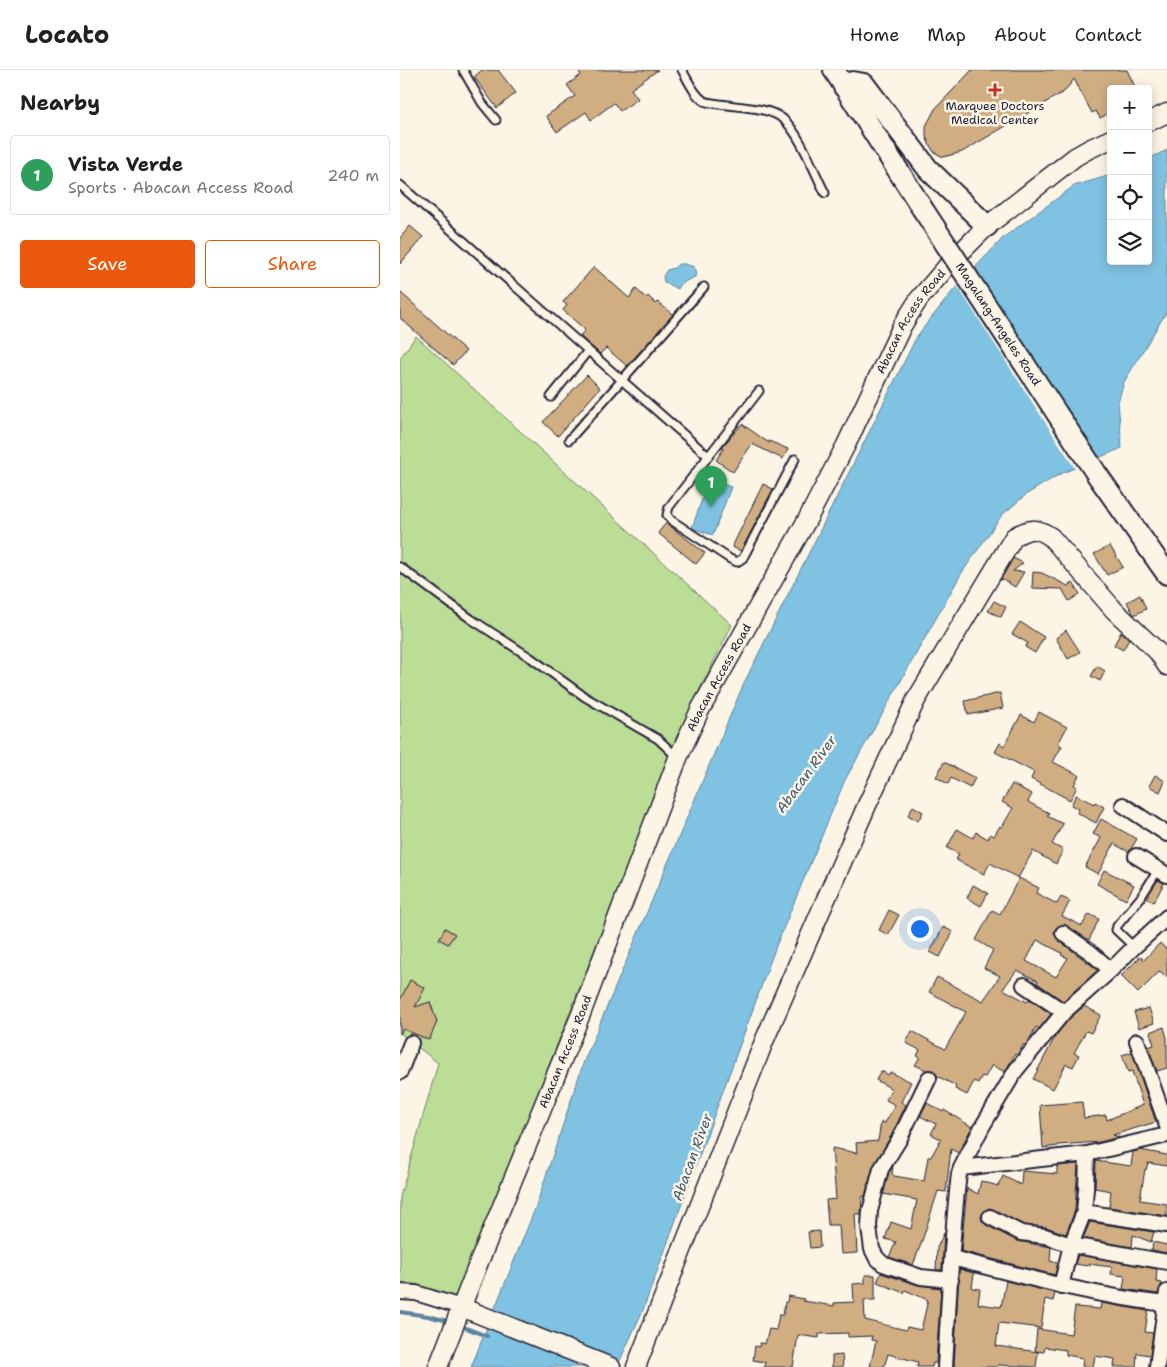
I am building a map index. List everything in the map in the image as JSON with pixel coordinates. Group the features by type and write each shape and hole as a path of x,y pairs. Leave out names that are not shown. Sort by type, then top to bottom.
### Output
{"main road":[{"name":"Magalang-Angeles Road","path":"839,78 1098,476 1167,574"},
{"path":"839,78 864,84 928,169 987,226"}],"street":[{"path":"1152,120 1167,113"},
{"name":"Abacan Access Road","path":"438,1367 465,1308 581,1014 678,758 700,710 772,584 846,445 902,326 919,299 950,263 987,226 1075,157 1107,141"},
{"path":"636,1367 765,1039 866,805 916,700 1014,537 1026,530 1044,532 1051,537 1114,610 1158,652 1167,666"},
{"path":"1123,806 1167,834"},
{"path":"1136,856 1162,872"},
{"path":"945,1367 951,1280 952,1230 961,1168 982,1127 1016,1070 1064,1012 1167,917"},
{"path":"1063,933 1111,970"},
{"path":"1024,985 1064,1012"},
{"path":"1137,1041 1167,1126"},
{"path":"400,1072 412,1043"},
{"path":"929,1078 899,1140 881,1170 870,1211 869,1227 872,1249 876,1258 883,1264 921,1277 951,1280"},
{"path":"961,1168 1087,1154 1167,1135"},
{"path":"1061,1286 1071,1245 1084,1212 1087,1154"},
{"path":"1084,1212 1167,1225"},
{"path":"990,1218 1021,1233 1045,1236 1071,1245 1167,1262"},
{"path":"952,1258 1061,1286 1141,1302 1166,1298 1157,1367"},
{"path":"400,1292 416,1293 465,1308 611,1367"}],"lane":[{"path":"463,70 462,72 482,103 496,120"},
{"path":"682,70 696,94 705,102 773,112 784,120 792,129 825,193"},
{"path":"400,185 587,352 708,456"},
{"path":"569,440 704,287"},
{"path":"551,396 587,352"},
{"path":"759,391 668,507 667,515 678,525 737,562 743,558 795,458"},
{"path":"400,567 471,619 531,658 585,697 658,739 678,758"},
{"path":"1134,947 1116,930 1117,926 1162,872"}],"green space":[{"path":"416,336 732,625 692,705 457,1298 400,1287 400,1197 438,1063 400,1033 400,358"}],"water":[{"name":"Abacan River","path":"1167,150 1167,311 1124,382 1118,402 1122,448 1060,474 1027,494 1002,515 961,574 845,780 776,946 643,1310 617,1367 471,1367 535,1209 584,1061 744,683 917,336 952,292 1004,237 1074,186 1107,176 1107,265 1152,265 1152,157"},
{"path":"679,264 694,267 696,272 695,277 682,283 678,289 664,282 663,276 667,270"},
{"path":"709,479 731,487 713,535 692,528"}],"pier":[{"path":"972,267 1097,461 1076,470 956,284"}],"building":[{"path":"482,70 498,70 516,93 497,108 474,77"},
{"path":"578,70 658,70 631,89 638,99 620,111 614,103 591,120 586,112 557,132 546,116 575,96 567,85 581,75"},
{"path":"972,70 1127,70 1134,85 1107,85 1107,114 1100,118 1096,111 1092,113 1074,79 1065,91 962,152 943,157 934,152 926,136 926,126 935,109"},
{"path":"410,226 423,237 400,264 400,238"},
{"path":"594,267 629,298 636,289 646,298 648,296 656,304 658,302 673,315 627,366 606,348 600,354 580,336 585,330 563,310 567,305 563,302"},
{"path":"400,292 466,351 453,365 400,318"},
{"path":"587,375 600,388 558,436 543,422"},
{"path":"742,424 769,443 769,441 788,449 783,459 752,444 733,472 716,460 724,448 722,447"},
{"path":"763,484 773,489 741,551 732,547"},
{"path":"666,523 705,553 696,564 658,533"},
{"path":"1110,546 1123,567 1107,575 1094,554"},
{"path":"1013,558 1023,563 1013,571 1024,572 1015,587 1002,579 1000,581"},
{"path":"1033,572 1042,573 1068,586 1073,583 1080,594 1069,601 1062,589 1032,588"},
{"path":"1140,595 1146,609 1134,615 1127,602"},
{"path":"994,601 1006,607 1001,617 988,611"},
{"path":"1020,622 1044,637 1035,653 1025,647 1028,643 1012,634"},
{"path":"1066,630 1080,652 1068,659 1056,638"},
{"path":"1121,632 1129,639 1123,650 1114,645"},
{"path":"1097,666 1105,671 1100,681 1091,676"},
{"path":"1000,693 1003,708 968,715 965,701"},
{"path":"1039,712 1067,727 1058,744 1062,746 1053,762 1079,775 1074,785 1077,787 1070,800 1031,779 1034,772 995,752 1000,743 1004,746 1021,715 1034,722"},
{"path":"944,762 975,778 970,788 951,778 948,784 936,777"},
{"path":"1155,775 1165,781 1160,792 1149,786"},
{"path":"1012,784 1032,794 1028,802 1049,813 1047,816 1063,824 1052,844 1063,850 1056,864 1033,851 1018,878 990,863 984,874 956,860 959,854 947,848 957,829 973,838 976,832 988,839 990,834 994,836 1000,826 1002,827 1013,808 1002,802"},
{"path":"1076,795 1104,807 1096,823 1077,813 1079,809 1071,805"},
{"path":"913,806 923,812 918,821 908,815"},
{"path":"1101,819 1137,839 1129,852 1114,844 1098,874 1085,867 1101,838 1093,834"},
{"path":"1104,870 1134,885 1126,900 1097,884"},
{"path":"1019,878 1039,888 1036,893 1057,904 1061,897 1070,901 1062,916 1082,926 1089,914 1099,919 1089,940 1064,924 1056,928 1054,933 1058,940 1098,970 1063,1001 1037,983 1038,981 1017,970 1003,989 1027,1002 1029,999 1051,1014 1039,1029 1036,1027 1028,1042 1024,1044 1017,1055 1015,1054 1005,1072 992,1065 985,1077 982,1076 978,1083 974,1081 967,1095 955,1089 956,1086 937,1076 933,1070 926,1070 915,1065 920,1057 917,1056 920,1050 906,1043 912,1031 945,1049 966,1012 929,992 937,977 983,1001 1000,976 984,968 993,950 976,940 992,910 1000,914","holes":["1037,940 1062,953 1061,955 1068,958 1056,977 1026,961"]},
{"path":"1158,880 1164,883 1154,902 1146,898"},
{"path":"973,885 988,893 981,906 967,898"},
{"path":"889,910 899,915 888,935 879,930"},
{"path":"943,927 953,932 940,957 930,952"},
{"path":"445,928 455,934 448,944 439,939"},
{"path":"1160,943 1167,950 1167,978 1160,971 1138,993 1121,976 1141,956 1144,960"},
{"path":"410,980 425,988 415,1007 430,1002 437,1022 429,1040 403,1029 400,1034 400,1000"},
{"path":"1084,1006 1101,1015 1091,1033 1086,1031 1074,1053 1079,1055 1073,1067 1066,1064 1053,1089 1033,1079 1055,1037 1070,1018"},
{"path":"1149,1008 1154,1023 1139,1028 1134,1012"},
{"path":"1164,1027 1167,1038 1167,1068 1157,1071 1148,1047 1154,1045 1150,1032"},
{"path":"1132,1052 1156,1122 1113,1135 1119,1137 1100,1142 1043,1148 1040,1105 1082,1102 1084,1118 1106,1115 1107,1120 1143,1105 1132,1071 1128,1072 1122,1055"},
{"path":"881,1071 889,1075 890,1072 911,1082 901,1102 906,1105 873,1167 865,1196 862,1197 861,1214 855,1214 857,1253 841,1254 839,1225 828,1225 826,1200 836,1199 832,1148 857,1153 856,1143 878,1141 881,1122 885,1123 895,1105 886,1100 892,1089 876,1080"},
{"path":"927,1103 943,1112 944,1110 972,1127 958,1153 951,1149 946,1192 938,1191 913,1265 889,1257 896,1242 885,1239 891,1222 911,1229 917,1200 883,1194 889,1172 893,1166 892,1174 894,1176 924,1181 928,1157 931,1157 941,1139 931,1134 936,1124 920,1116"},
{"path":"1140,1150 1167,1155 1167,1166 1148,1163 1145,1169 1140,1200 1167,1204 1167,1216 1109,1207 1111,1191 1095,1188 1096,1161 1131,1166 1133,1152"},
{"path":"1078,1164 1075,1210 1066,1234 1046,1227 1024,1225 990,1208 985,1210 981,1217 986,1225 1017,1241 1051,1247 1050,1261 1058,1263 1055,1275 961,1251 967,1188 978,1194 981,1181 998,1186 1003,1176 1021,1185 1022,1171 1057,1174 1057,1166"},
{"path":"1090,1222 1154,1232 1151,1242 1133,1235 1132,1247 1083,1238"},
{"path":"819,1231 820,1247 810,1248 808,1232"},
{"path":"944,1233 942,1270 936,1270 937,1248"},
{"path":"1153,1242 1167,1245 1167,1253 1152,1250"},
{"path":"1078,1255 1157,1269 1156,1282 1162,1283 1158,1294 1123,1289 1125,1276 1111,1274 1112,1267 1075,1264"},
{"path":"959,1269 974,1273 972,1288 980,1289 978,1304 1001,1307 1006,1281 1055,1293 1053,1301 1045,1299 1041,1328 999,1323 996,1346 1038,1352 1036,1367 998,1365 997,1367 954,1367"},
{"path":"881,1273 918,1285 941,1288 936,1363 933,1363 932,1367 917,1367 918,1362 888,1354 884,1367 870,1367 876,1341 871,1340 872,1336 848,1337 848,1333 819,1334 819,1338 798,1335 793,1367 764,1367 765,1362 753,1360 755,1346 759,1347 760,1343 765,1344 769,1329 776,1330 779,1315 783,1315 788,1296 804,1299 803,1301 834,1306 834,1303 854,1302 853,1284 865,1283 865,1275 875,1275 875,1300 864,1300 865,1320 906,1330 907,1327 921,1330 928,1300 905,1290 904,1293 877,1282"},
{"path":"1101,1303 1148,1311 1145,1332 1153,1333 1150,1355 1137,1353 1136,1367 1114,1367 1115,1359 1095,1356 1093,1367 1082,1366 1083,1358 1066,1355 1066,1350 1045,1347 1044,1352 1035,1351 1037,1329 1071,1334 1075,1307 1100,1309"},
{"path":"842,1355 843,1367 832,1367 832,1356"}],"waterway":[{"path":"400,1312 444,1320"},
{"path":"466,1328 487,1336"}],"place":[{"name":"Marquee Doctors Medical Center","path":"995,90"},
{"name":"Vista Verde","path":"711,507"}]}
